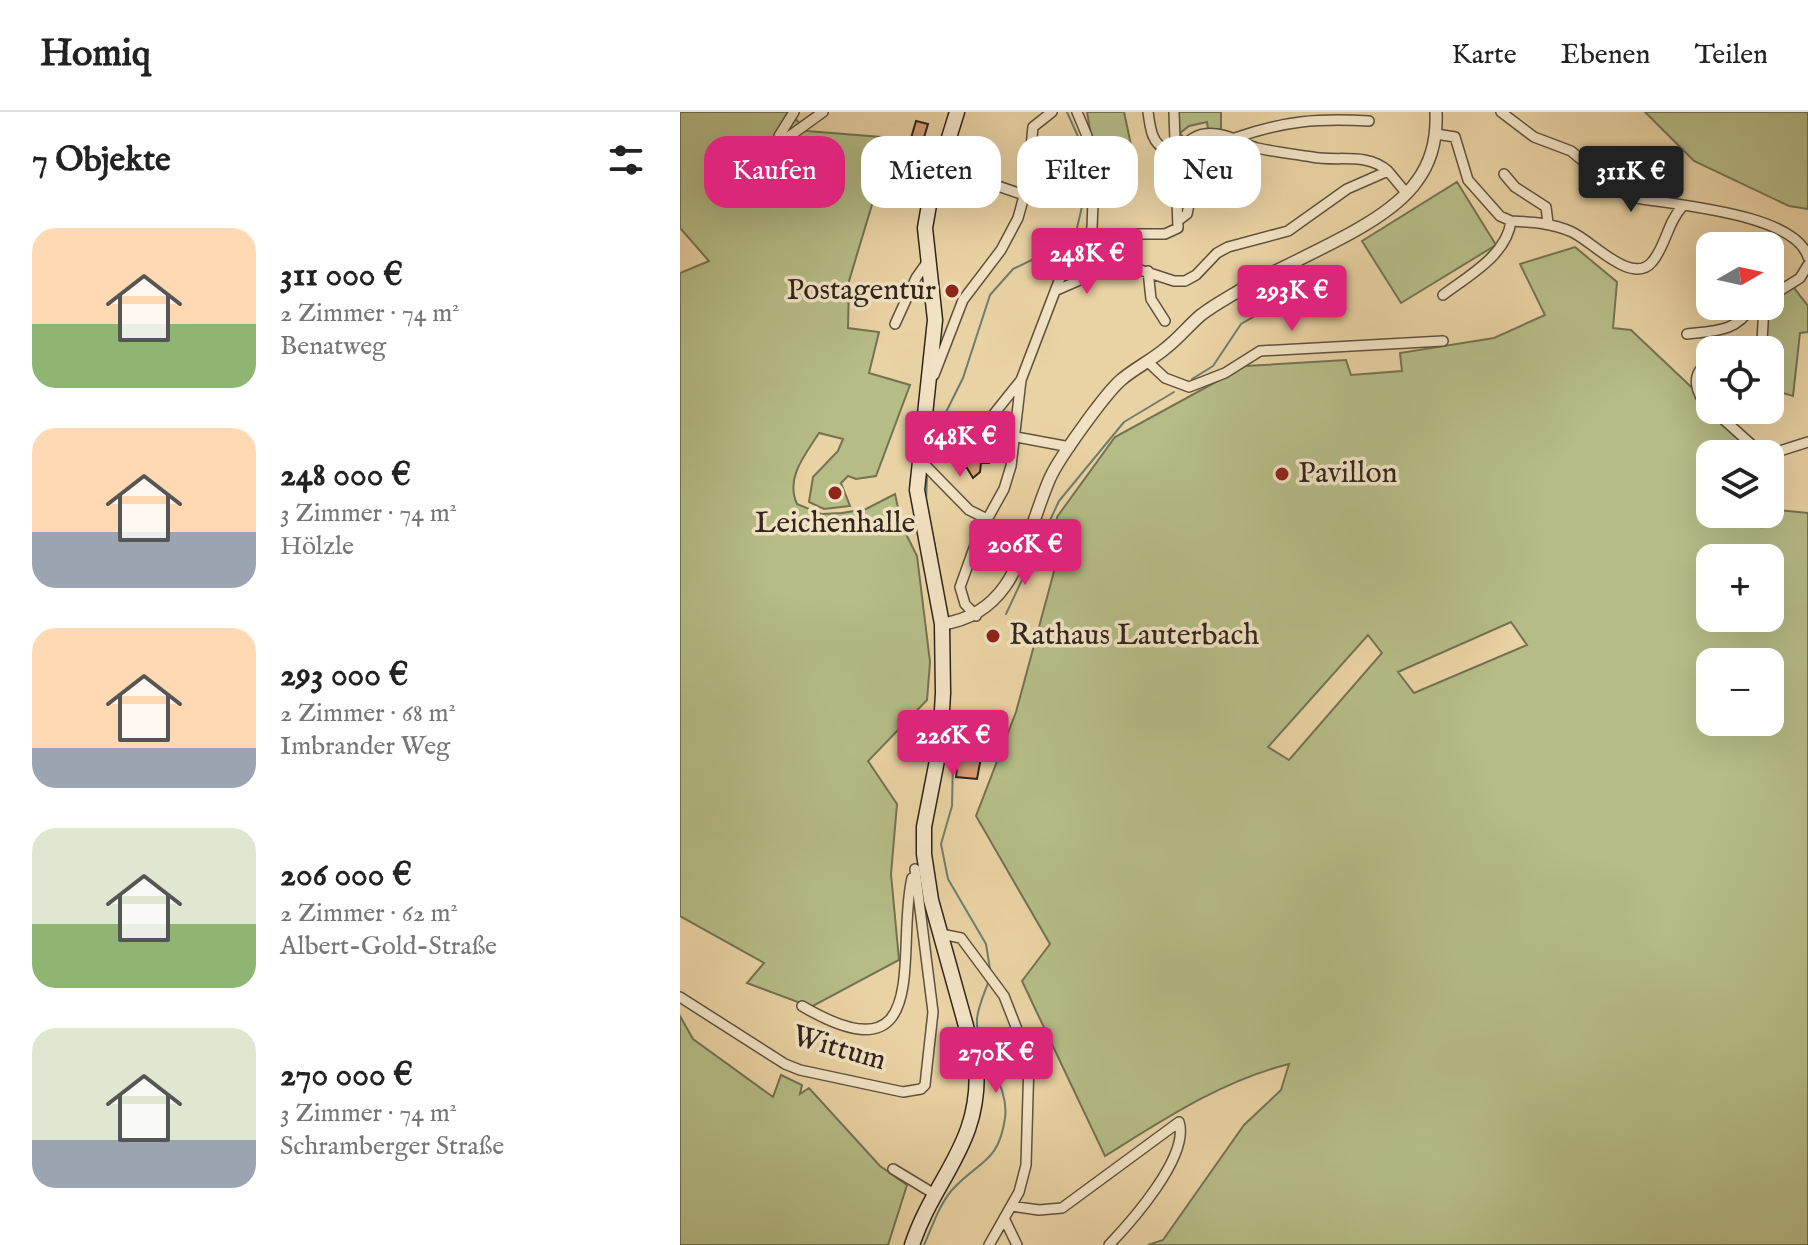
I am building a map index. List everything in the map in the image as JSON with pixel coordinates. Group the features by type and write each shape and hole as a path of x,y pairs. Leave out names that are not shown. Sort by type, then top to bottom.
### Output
{"main road":[{"path":"949,136 957,112"},
{"path":"912,1245 965,1140 973,1118 978,1086 966,1019 941,934 924,854 924,827 942,726 942,624 919,501 920,460 935,320 925,241 928,208"}],"street":[{"path":"794,112 779,136 779,142 785,142 823,112"},
{"path":"1032,136 1033,127 1052,112"},
{"path":"976,616 965,604 960,587 987,519 1004,489 1016,437 1021,380 1047,307 1066,266 1087,240 1094,216 1091,153 1077,112"},
{"path":"1148,112 1154,139"},
{"path":"1174,112 1174,136"},
{"path":"942,624 976,616 995,599 1013,573 1049,481 1115,387 1202,315 1245,287 1383,213 1407,194 1430,158 1436,134 1436,112"},
{"path":"1501,112 1534,137 1571,151 1619,191 1631,197 1725,211 1780,229 1797,237 1808,257"},
{"path":"1241,136 1271,125 1320,118 1369,121"},
{"path":"1436,134 1455,137 1468,180 1500,216 1511,221 1548,223 1574,232 1622,265 1642,269 1651,263 1674,216 1682,207"},
{"path":"1200,136 1220,136"},
{"path":"1261,148 1333,161 1365,158 1377,162 1388,171 1407,194"},
{"path":"1057,290 1076,284 1102,268 1125,265 1174,281 1185,281 1228,247 1288,231 1347,189 1388,171"},
{"path":"1504,174 1515,187 1546,207 1548,223"},
{"path":"928,391 963,300 1007,240 1019,208"},
{"path":"1102,268 1111,245 1122,234 1172,233 1178,228 1178,208"},
{"path":"1179,220 1187,214 1188,208"},
{"path":"1443,295 1492,256 1505,239 1511,221"},
{"path":"895,324 916,278 928,261"},
{"path":"1784,288 1800,278 1808,265"},
{"path":"1148,271 1151,299 1165,321"},
{"path":"1687,334 1725,330 1742,320"},
{"path":"1148,362 1165,378 1189,387 1225,373 1260,351 1443,341"},
{"path":"989,420 1021,380"},
{"path":"1728,424 1746,440"},
{"path":"1016,437 1070,447"},
{"path":"1784,450 1808,442"},
{"path":"920,460 969,510 987,519"},
{"path":"802,1006 840,1025 855,1028 875,1028 892,1016 906,983 911,883 924,854"},
{"name":"Wittum","path":"680,997 785,1064 800,1070 903,1092 921,1089 925,1085 933,1012 915,869"},
{"path":"941,934 961,938 994,979 1004,996 1029,1060 1028,1150 1022,1182 989,1245"},
{"path":"1011,1206 1039,1210 1062,1208 1179,1122 1181,1136 1157,1189 1109,1245"},
{"path":"893,1169 936,1195"},
{"path":"1004,1218 1017,1245"}],"green space":[{"path":"680,112 789,112 807,131 869,136 861,136 861,208 871,208 849,281 848,328 879,332 869,373 910,385 876,476 856,479 848,476 841,483 850,506 824,509 809,502 813,477 838,451 843,439 819,433 798,467 794,494 797,504 821,514 866,509 895,494 902,526 917,556 930,662 927,700 868,761 897,804 891,874 899,960 811,1007 747,983 764,963 680,916 680,273 709,261 680,228"},
{"path":"1087,112 1124,112 1129,136 1091,136"},
{"path":"1177,112 1221,112 1221,130 1208,129 1207,122 1189,126 1180,133 1182,136 1178,136"},
{"path":"1645,112 1808,112 1808,209 1789,206 1694,161"},
{"path":"1457,182 1496,245 1401,303 1362,241"},
{"path":"1575,247 1617,282 1613,328 1631,330 1696,392 1696,424 1730,424 1747,440 1696,440 1696,528 1784,528 1784,511 1808,513 1808,1245 1148,1245 1163,1240 1244,1125 1281,1090 1289,1064 1216,1091 1105,1156 1022,981 1050,944 976,816 1016,712 1056,564 1057,517 1115,437 1245,366 1346,360 1351,375 1402,371 1400,353 1494,338 1545,315 1520,264","holes":["1511,622 1527,645 1414,693 1398,672","1368,635 1382,653 1289,760 1268,747"]},
{"path":"1791,284 1808,306 1808,332 1800,333 1793,396 1784,393 1784,336 1760,336 1762,320 1784,320 1784,288"},
{"path":"680,1016 693,1039 773,1097 781,1075 802,1085 800,1094 809,1088 880,1166 907,1185 888,1245 680,1245"}],"building":[{"path":"916,121 928,124 924,136 912,136"},
{"path":"972,424 983,424 985,430 992,430 989,463 981,463 980,472 973,478 967,468 961,468 963,429 972,430"},
{"path":"967,740 984,742 977,779 956,777 959,750 965,751"}],"waterway":[{"path":"1067,112 1078,136"},
{"path":"932,462 939,426 963,378 990,295 1013,269 1069,242 1077,228 1082,208"},
{"path":"1192,379 1213,366 1241,324 1291,295 1296,277"},
{"path":"1006,614 1059,501 1124,422 1174,392"},
{"path":"926,500 927,477"},
{"path":"927,506 937,557"},
{"path":"954,712 952,806 941,844 948,879 986,944 990,969"},
{"path":"924,1245 947,1196 986,1160 1002,1133 1005,1118 1002,1092 978,1032 978,1014 988,983"}],"place":[{"name":"Postagentur","path":"952,291"},
{"name":"Pavillon","path":"1282,474"},
{"name":"Leichenhalle","path":"835,493"},
{"name":"Rathaus Lauterbach","path":"993,636"}]}
